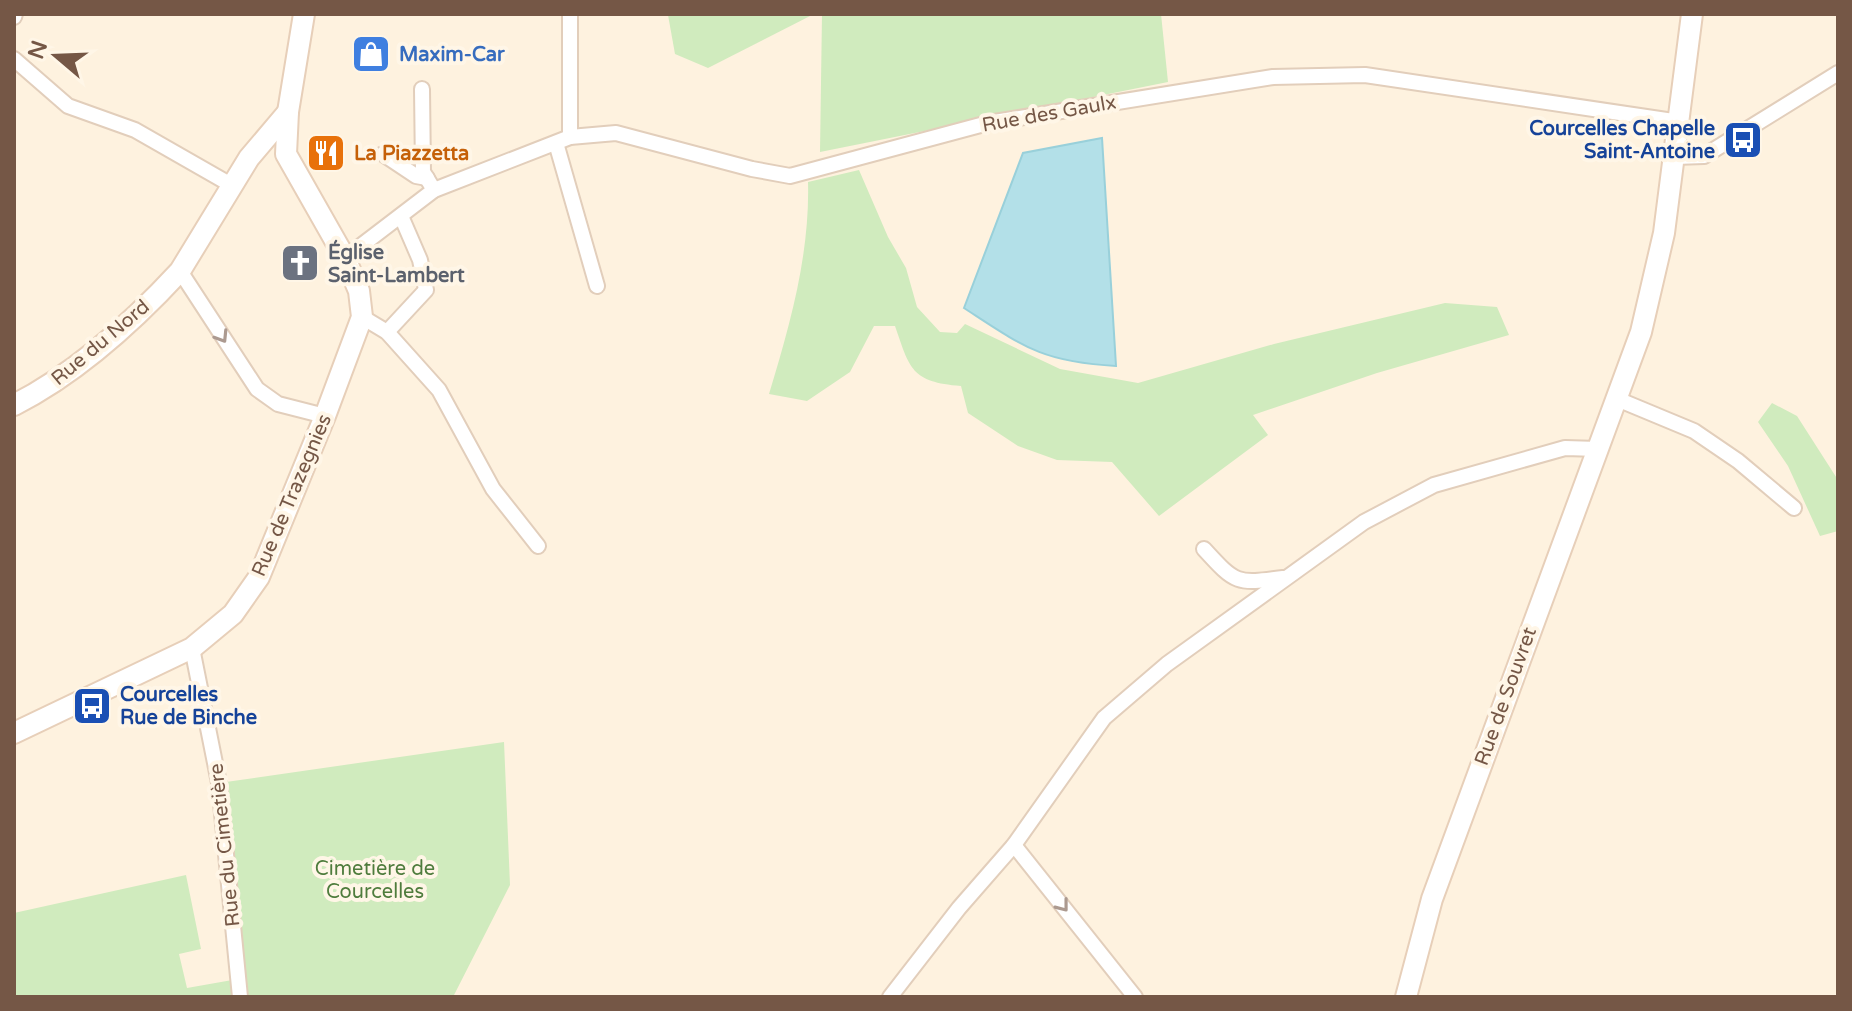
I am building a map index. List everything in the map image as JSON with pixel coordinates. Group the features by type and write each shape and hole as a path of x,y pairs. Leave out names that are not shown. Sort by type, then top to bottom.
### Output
{"main road":[{"path":"304,14 288,112 286,154 345,258 359,291 362,317"},
{"name":"Rue de Souvret","path":"1406,997 1432,899 1641,332 1664,233 1692,14"},
{"name":"Rue du Nord","path":"14,405 59,380 91,355 180,271 249,158 288,112"},
{"name":"Rue de Trazegnies","path":"14,733 192,648 233,614 259,577 362,317"}],"street":[{"path":"570,14 570,137"},
{"path":"14,59 68,106 135,130 233,186"},
{"path":"1675,157 1704,156 1838,73"},
{"name":"Rue des Gaulx","path":"345,258 401,216 431,184 570,137 616,133 648,138 752,169 790,176 988,123 1258,79 1365,75 1680,122"},
{"path":"422,89 423,172 431,184"},
{"path":"556,143 597,286"},
{"path":"383,154 431,184"},
{"path":"387,332 426,290 420,260 401,216"},
{"path":"180,271 257,389 278,404 325,416"},
{"path":"362,317 387,332 439,390 493,489 538,546"},
{"path":"1617,399 1694,431 1738,461 1794,508"},
{"path":"890,997 940,931 1014,845 1104,718 1167,664 1364,522 1434,485 1565,448 1598,449"},
{"path":"1204,549 1226,573 1243,583 1287,577"},
{"name":"Rue du Cimetière","path":"192,648 219,783 240,997"},
{"path":"1014,845 1135,997"}],"green space":[{"path":"814,14 708,68 675,54 668,15"},
{"path":"822,14 1161,14 1168,82 820,152"},
{"path":"859,170 888,237 906,268 917,307 940,332 957,333 965,324 1060,369 1138,383 1274,344 1445,303 1497,307 1509,335 1377,373 1253,415 1268,435 1159,516 1112,462 1057,460 1018,446 968,413 961,386 932,381 915,371 895,326 874,326 850,372 807,401 769,394 802,263 808,182"},
{"path":"1772,403 1797,416 1838,480 1838,531 1820,536 1788,466 1758,422"},
{"name":"Cimetière de Courcelles","path":"504,742 510,885 453,997 14,997 14,913 186,875 201,949 179,954 187,988 238,979 219,783"}],"water":[{"path":"1102,138 1116,366 1069,361 1035,350 964,308 1023,153"}],"place":[{"name":"Maxim-Car","path":"371,54"},
{"name":"Courcelles Chapelle Saint-Antoine","path":"1743,140"},
{"name":"La Piazzetta","path":"326,153"},
{"name":"Église Saint-Lambert","path":"300,263"},
{"name":"Courcelles Rue de Binche","path":"92,706"}]}
